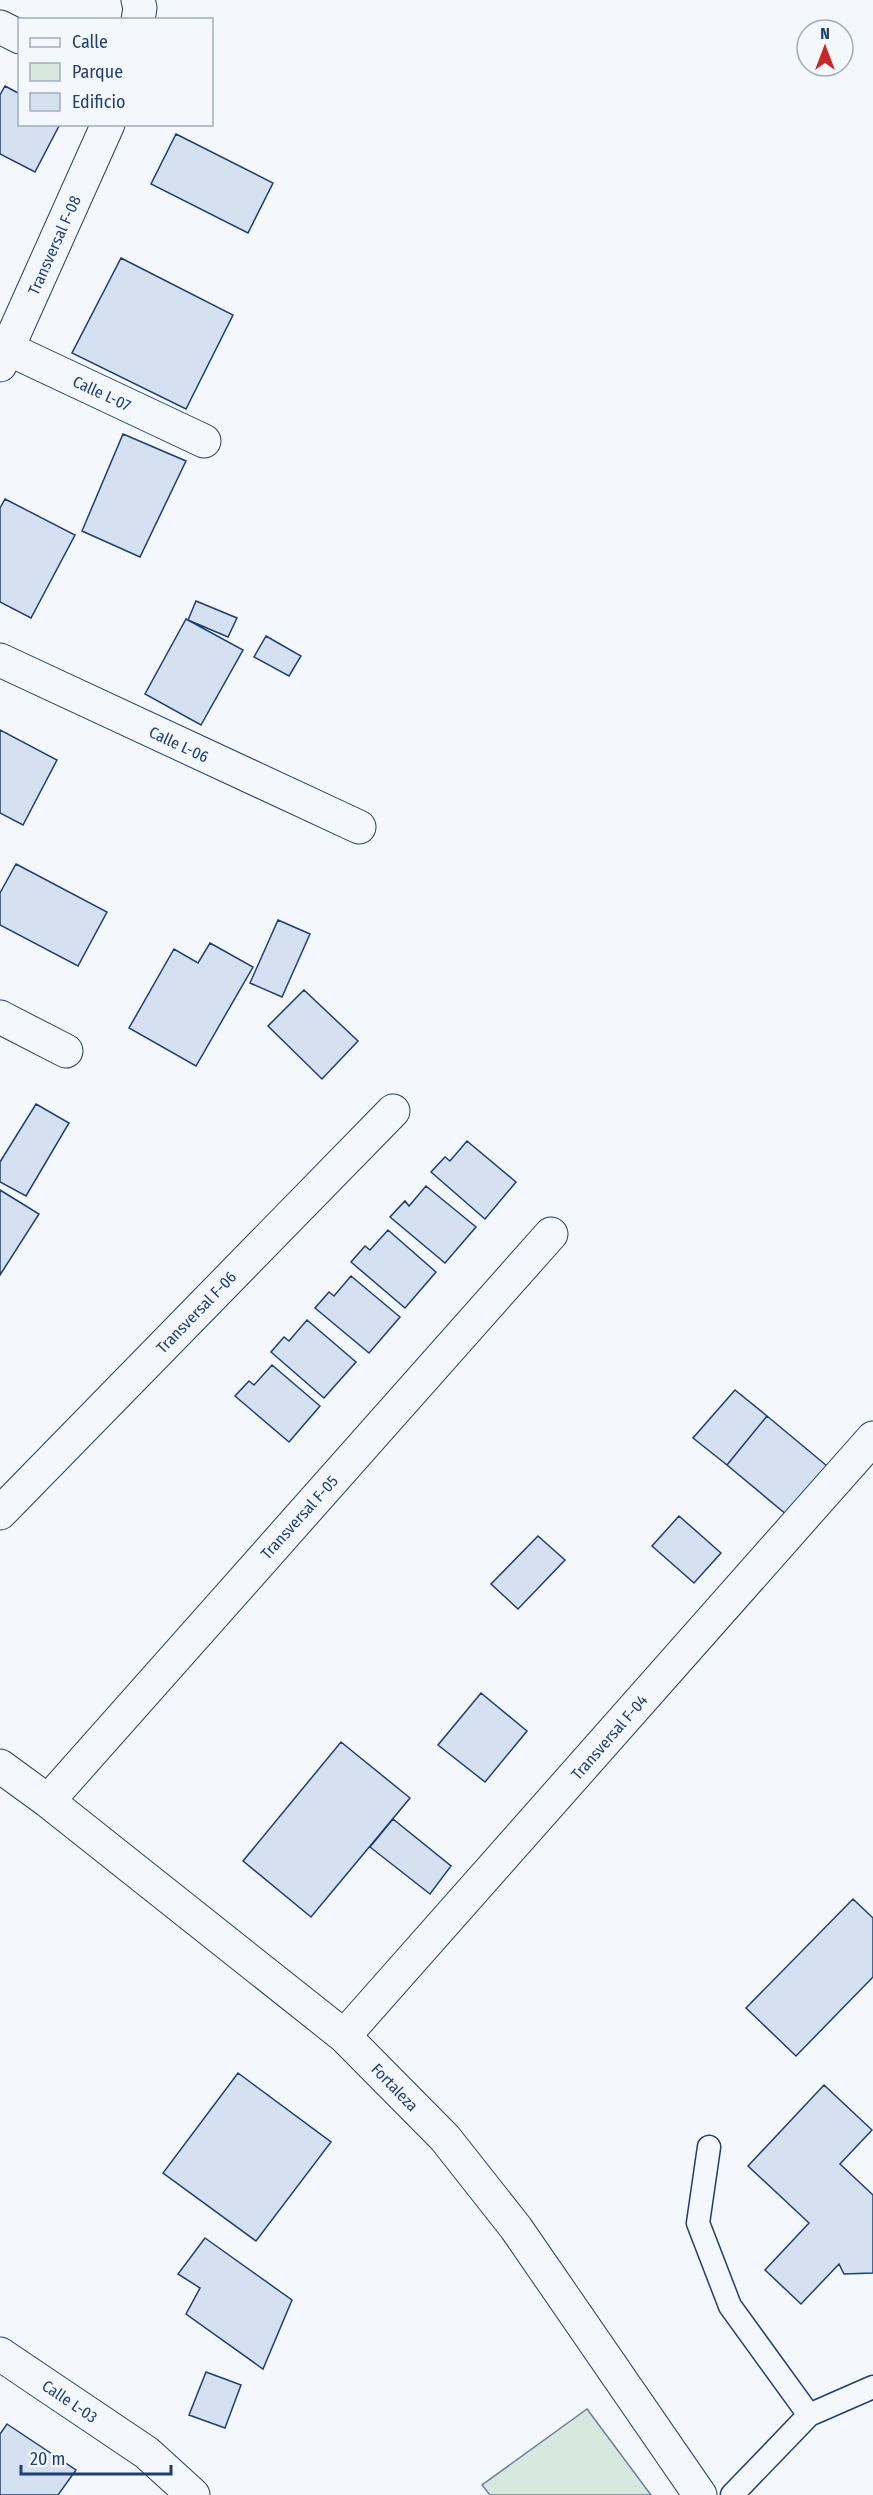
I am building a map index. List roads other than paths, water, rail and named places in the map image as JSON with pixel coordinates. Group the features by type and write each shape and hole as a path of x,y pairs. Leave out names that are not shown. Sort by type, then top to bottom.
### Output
{"street":[{"path":"138,0 140,8 138,18"},
{"path":"0,27 18,36"},
{"name":"Transversal F-08","path":"3,352 107,126"},
{"name":"Calle L-07","path":"3,352 204,441"},
{"name":"Calle L-06","path":"0,660 359,827"},
{"path":"0,1017 66,1051"},
{"name":"Transversal F-06","path":"0,1513 393,1111"},
{"name":"Transversal F-05","path":"48,1801 551,1234"},
{"name":"Transversal F-04","path":"344,2036 873,1438"},
{"name":"Fortaleza","path":"0,1766 48,1801 344,2036 445,2138 516,2228 700,2495"},
{"name":"Calle L-03","path":"0,2354 147,2453 193,2495"}],"lane":[{"path":"709,2147 698,2223 730,2306 809,2415"},
{"path":"732,2495 809,2415 873,2387"}]}
